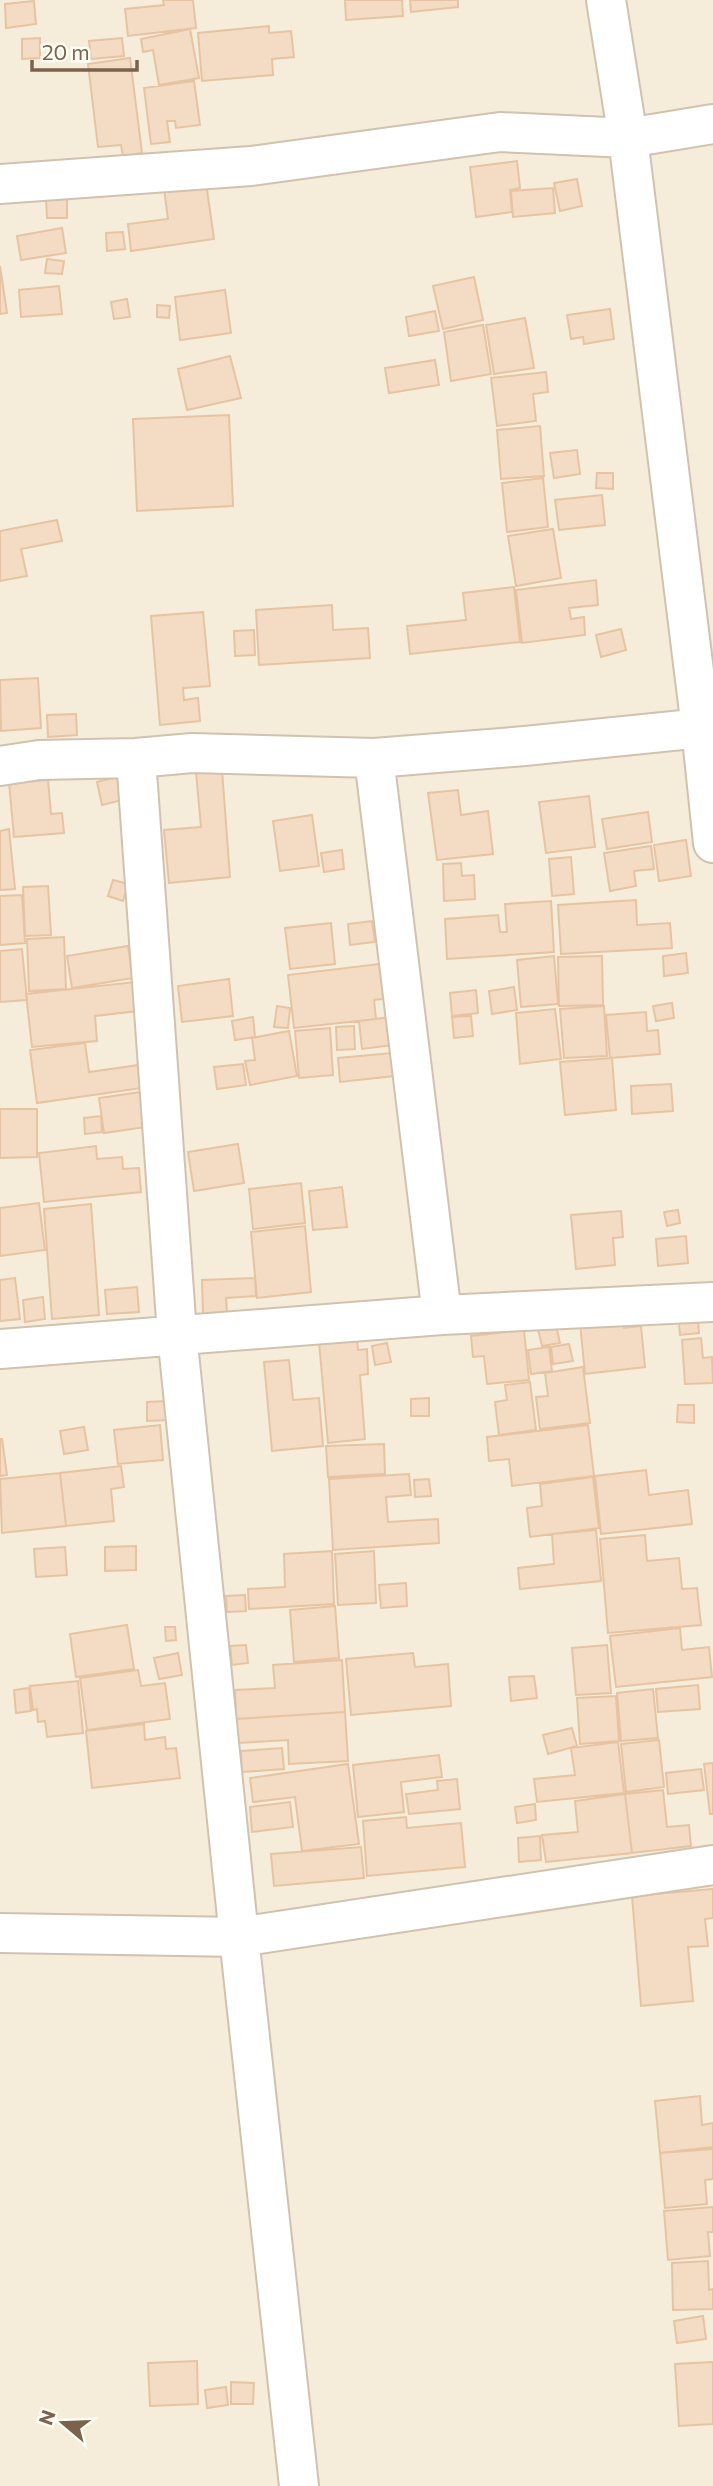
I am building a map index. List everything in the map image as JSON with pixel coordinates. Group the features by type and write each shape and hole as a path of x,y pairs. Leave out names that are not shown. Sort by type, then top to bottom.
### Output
{"street":[{"path":"606,0 628,138 707,727 713,843"},
{"path":"0,184 251,166 499,132 628,138 713,124"},
{"path":"0,766 39,761 192,753 374,758 707,727"},
{"path":"136,758 177,1335 299,2486"},
{"path":"374,758 442,1315"},
{"path":"0,1349 442,1315 713,1302"},
{"path":"0,1933 239,1937 713,1865"}],"shaded area":[{"path":"0,0 713,0 713,2486 0,2486"}],"building":[{"path":"163,0 193,0 196,28 128,36 125,9 164,5"},
{"path":"345,0 402,0 403,16 346,20"},
{"path":"410,0 458,0 458,7 411,12"},
{"path":"34,1 36,24 6,28 5,4"},
{"path":"269,26 269,33 291,31 294,57 272,59 273,75 202,81 198,33"},
{"path":"190,29 199,78 159,85 153,50 143,52 141,39"},
{"path":"40,38 40,58 22,59 22,39"},
{"path":"122,38 124,56 91,59 89,41"},
{"path":"130,58 142,153 123,156 121,145 98,147 88,64"},
{"path":"194,81 200,125 176,128 175,121 167,121 170,142 151,144 144,88"},
{"path":"517,161 520,188 510,190 512,212 476,217 470,167"},
{"path":"577,179 582,206 560,211 554,183"},
{"path":"206,183 214,239 131,251 128,224 168,219 164,189"},
{"path":"553,188 555,213 513,217 511,191"},
{"path":"46,198 67,198 67,218 47,218"},
{"path":"62,228 66,253 21,260 17,236"},
{"path":"123,232 125,249 107,251 106,233"},
{"path":"47,259 64,261 62,274 45,273"},
{"path":"0,266 7,313 0,314"},
{"path":"474,277 483,320 443,329 433,286"},
{"path":"59,286 62,314 21,317 19,290"},
{"path":"225,290 231,333 180,340 175,297"},
{"path":"127,299 130,317 114,319 111,302"},
{"path":"157,305 170,306 169,318 157,317"},
{"path":"610,309 614,339 584,344 583,337 571,339 567,315"},
{"path":"435,311 439,331 409,336 406,317"},
{"path":"525,318 534,368 494,374 486,325"},
{"path":"483,325 491,374 451,381 444,332"},
{"path":"230,356 241,398 187,410 178,369"},
{"path":"435,360 439,385 389,393 385,368"},
{"path":"546,372 548,392 533,394 536,421 497,426 491,378"},
{"path":"229,415 233,506 137,511 133,419"},
{"path":"540,426 544,476 501,479 497,430"},
{"path":"577,450 580,474 554,478 550,453"},
{"path":"597,473 613,473 613,489 596,488"},
{"path":"543,478 548,527 507,532 502,483"},
{"path":"602,495 605,525 559,530 555,500"},
{"path":"57,520 62,541 21,549 27,576 0,581 0,531"},
{"path":"553,529 561,578 516,586 508,536"},
{"path":"596,580 598,605 569,608 571,619 584,617 585,635 522,643 516,590"},
{"path":"514,587 520,642 410,654 407,626 466,620 463,593"},
{"path":"332,605 333,630 368,628 370,658 259,665 256,610"},
{"path":"203,612 210,686 183,688 184,700 198,698 200,721 160,725 151,616"},
{"path":"621,629 626,650 601,657 596,635"},
{"path":"254,630 255,655 235,656 234,631"},
{"path":"38,678 41,728 1,731 0,680"},
{"path":"76,714 77,735 48,737 47,715"},
{"path":"222,770 230,877 169,883 164,830 201,827 196,772"},
{"path":"117,777 122,800 102,805 97,782"},
{"path":"48,780 51,814 62,813 64,833 14,837 9,783"},
{"path":"458,790 461,815 488,811 493,854 437,860 428,793"},
{"path":"589,796 595,847 546,853 539,802"},
{"path":"648,812 652,842 607,849 602,819"},
{"path":"312,815 319,866 280,871 273,821"},
{"path":"9,829 15,889 0,890 0,831"},
{"path":"686,840 691,876 659,881 654,845"},
{"path":"651,846 654,869 634,871 636,886 610,891 604,853"},
{"path":"342,850 344,869 324,872 321,853"},
{"path":"571,857 574,894 552,896 549,859"},
{"path":"461,863 462,876 474,875 475,899 444,901 443,864"},
{"path":"113,880 128,884 123,901 108,896"},
{"path":"48,886 51,935 25,936 23,887"},
{"path":"22,895 25,943 0,945 0,896"},
{"path":"636,900 637,925 670,923 672,948 561,954 558,905"},
{"path":"551,901 554,952 447,959 445,919 498,915 500,932 507,932 505,904"},
{"path":"372,921 375,942 350,945 348,924"},
{"path":"331,923 335,964 290,969 285,928"},
{"path":"64,937 66,989 29,991 27,939"},
{"path":"128,946 133,978 72,988 67,956"},
{"path":"22,949 27,1000 0,1002 0,951"},
{"path":"686,953 688,973 664,976 663,956"},
{"path":"554,956 558,1004 521,1007 517,960"},
{"path":"602,956 603,1005 559,1006 558,957"},
{"path":"395,962 399,997 374,1000 376,1019 294,1028 288,975"},
{"path":"229,979 233,1016 182,1022 178,986"},
{"path":"135,982 138,1011 95,1016 97,1041 32,1047 26,994"},
{"path":"514,987 517,1010 492,1014 489,991"},
{"path":"476,990 478,1013 452,1016 450,993"},
{"path":"672,1003 674,1018 656,1021 653,1006"},
{"path":"277,1006 290,1008 288,1028 274,1027"},
{"path":"604,1006 607,1056 564,1058 560,1009"},
{"path":"555,1009 561,1059 520,1064 516,1013"},
{"path":"646,1012 647,1031 658,1030 660,1054 610,1058 606,1015"},
{"path":"398,1016 402,1044 362,1049 359,1021"},
{"path":"471,1016 473,1036 454,1038 452,1017"},
{"path":"253,1017 255,1037 235,1040 232,1021"},
{"path":"354,1026 355,1049 337,1050 336,1027"},
{"path":"330,1028 333,1075 299,1078 295,1031"},
{"path":"289,1031 297,1076 250,1085 245,1061 255,1060 252,1038"},
{"path":"85,1043 89,1072 139,1065 142,1088 37,1103 30,1050"},
{"path":"392,1053 394,1076 340,1082 338,1058"},
{"path":"612,1058 616,1110 565,1115 560,1062"},
{"path":"243,1064 246,1085 217,1089 214,1067"},
{"path":"671,1084 673,1111 632,1114 631,1086"},
{"path":"148,1091 153,1126 104,1133 99,1098"},
{"path":"0,1109 37,1109 37,1157 0,1158"},
{"path":"101,1116 102,1132 85,1134 84,1118"},
{"path":"238,1144 244,1183 194,1191 188,1152"},
{"path":"96,1146 97,1159 122,1157 123,1169 139,1168 141,1192 44,1202 39,1153"},
{"path":"301,1183 305,1223 253,1229 249,1189"},
{"path":"342,1187 347,1227 313,1230 309,1191"},
{"path":"39,1203 45,1250 0,1256 0,1208"},
{"path":"91,1204 99,1315 52,1319 44,1209"},
{"path":"678,1210 680,1223 667,1226 664,1212"},
{"path":"621,1211 623,1237 613,1238 615,1265 576,1269 571,1215"},
{"path":"305,1226 311,1292 257,1298 251,1232"},
{"path":"686,1236 688,1263 658,1266 656,1239"},
{"path":"15,1278 20,1319 0,1321 0,1280"},
{"path":"255,1278 256,1296 226,1298 227,1313 203,1314 202,1280"},
{"path":"137,1287 139,1312 107,1314 105,1290"},
{"path":"43,1297 45,1319 25,1322 23,1300"},
{"path":"697,1309 699,1333 680,1335 678,1311"},
{"path":"623,1319 624,1328 641,1326 645,1367 585,1374 580,1323"},
{"path":"555,1321 560,1343 542,1346 537,1325"},
{"path":"524,1330 529,1380 487,1384 484,1356 473,1357 471,1336"},
{"path":"701,1338 703,1358 712,1357 713,1383 685,1384 682,1340"},
{"path":"357,1339 358,1350 367,1349 368,1374 360,1375 365,1439 328,1443 319,1342"},
{"path":"387,1343 391,1362 375,1365 372,1346"},
{"path":"569,1344 573,1361 553,1364 551,1347"},
{"path":"549,1347 552,1371 531,1374 528,1350"},
{"path":"289,1360 293,1400 319,1398 323,1446 272,1451 264,1362"},
{"path":"583,1367 590,1423 540,1429 536,1397 548,1396 545,1373"},
{"path":"530,1382 536,1430 499,1435 495,1402 507,1400 505,1385"},
{"path":"429,1398 429,1416 411,1416 411,1399"},
{"path":"167,1401 167,1420 147,1421 147,1402"},
{"path":"678,1405 694,1405 694,1423 677,1422"},
{"path":"160,1425 163,1460 118,1464 114,1430"},
{"path":"588,1425 594,1476 512,1486 509,1459 489,1461 487,1437"},
{"path":"84,1427 88,1450 64,1454 60,1431"},
{"path":"0,1439 7,1475 0,1476"},
{"path":"384,1444 385,1474 328,1477 326,1446"},
{"path":"121,1466 124,1487 111,1489 114,1521 66,1526 60,1473"},
{"path":"646,1470 649,1495 688,1490 692,1524 601,1534 595,1476"},
{"path":"60,1473 66,1526 2,1533 0,1479"},
{"path":"409,1474 411,1495 386,1497 388,1522 438,1519 439,1543 333,1550 329,1479"},
{"path":"593,1477 599,1528 530,1537 527,1508 542,1506 540,1484"},
{"path":"429,1479 431,1496 415,1497 414,1480"},
{"path":"596,1530 601,1581 520,1589 518,1568 554,1564 552,1534"},
{"path":"645,1535 647,1561 679,1558 682,1589 697,1588 701,1625 608,1633 600,1539"},
{"path":"136,1546 136,1570 105,1571 105,1547"},
{"path":"65,1547 67,1575 36,1577 34,1549"},
{"path":"332,1551 334,1604 249,1609 248,1589 285,1587 284,1554"},
{"path":"374,1551 376,1603 338,1605 335,1554"},
{"path":"406,1583 407,1606 381,1608 379,1585"},
{"path":"245,1595 246,1611 227,1612 226,1596"},
{"path":"335,1606 339,1658 294,1662 290,1610"},
{"path":"127,1625 134,1669 76,1677 70,1634"},
{"path":"165,1627 175,1627 176,1640 166,1641"},
{"path":"680,1628 682,1650 709,1647 712,1677 616,1687 610,1636"},
{"path":"246,1645 248,1663 232,1665 230,1646"},
{"path":"607,1645 611,1693 576,1695 572,1648"},
{"path":"178,1653 182,1675 159,1679 154,1658"},
{"path":"413,1653 415,1667 448,1664 451,1706 351,1715 346,1659"},
{"path":"342,1660 345,1712 236,1719 235,1690 275,1688 273,1665"},
{"path":"138,1670 141,1686 165,1683 170,1719 87,1730 80,1678"},
{"path":"534,1676 537,1698 511,1701 509,1677"},
{"path":"78,1681 83,1733 47,1737 45,1721 38,1722 37,1709 33,1710 30,1686"},
{"path":"698,1685 700,1709 658,1712 656,1689"},
{"path":"29,1688 31,1711 16,1713 14,1690"},
{"path":"653,1689 658,1738 621,1741 617,1693"},
{"path":"616,1696 619,1741 580,1744 577,1698"},
{"path":"345,1712 348,1761 289,1764 288,1740 237,1743 236,1719"},
{"path":"144,1724 145,1740 165,1737 166,1749 176,1748 180,1778 92,1788 86,1731"},
{"path":"572,1728 577,1746 548,1754 543,1735"},
{"path":"659,1740 664,1787 626,1792 621,1744"},
{"path":"618,1742 624,1793 537,1802 534,1779 575,1775 571,1748"},
{"path":"282,1748 284,1769 242,1772 241,1751"},
{"path":"439,1755 442,1777 401,1782 404,1812 358,1817 353,1765"},
{"path":"713,1763 713,1814 710,1814 704,1764"},
{"path":"348,1764 359,1844 302,1851 295,1797 253,1802 250,1778"},
{"path":"701,1769 704,1790 668,1794 666,1773"},
{"path":"457,1779 460,1809 409,1814 406,1794 438,1790 437,1781"},
{"path":"663,1790 667,1827 689,1825 691,1846 632,1853 625,1794"},
{"path":"625,1794 632,1853 546,1862 542,1835 578,1832 575,1801"},
{"path":"290,1802 293,1827 252,1832 250,1807"},
{"path":"535,1804 536,1820 517,1823 515,1807"},
{"path":"406,1817 407,1828 461,1823 465,1867 367,1876 363,1821"},
{"path":"540,1836 541,1860 519,1862 518,1838"},
{"path":"361,1847 364,1878 274,1886 271,1854"},
{"path":"713,1889 713,1918 705,1919 708,1946 688,1947 693,2001 641,2006 632,1896"},
{"path":"700,2096 702,2125 713,2123 713,2147 660,2153 655,2101"},
{"path":"713,2149 713,2179 705,2180 707,2204 665,2208 660,2153"},
{"path":"713,2207 713,2232 708,2232 710,2256 668,2260 664,2211"},
{"path":"708,2261 713,2309 673,2310 672,2263"},
{"path":"703,2316 706,2339 677,2343 674,2321"},
{"path":"197,2361 198,2404 150,2406 148,2363"},
{"path":"713,2362 713,2424 679,2426 675,2364"},
{"path":"231,2382 254,2383 253,2404 231,2404"},
{"path":"226,2387 228,2405 207,2408 205,2390"}]}
